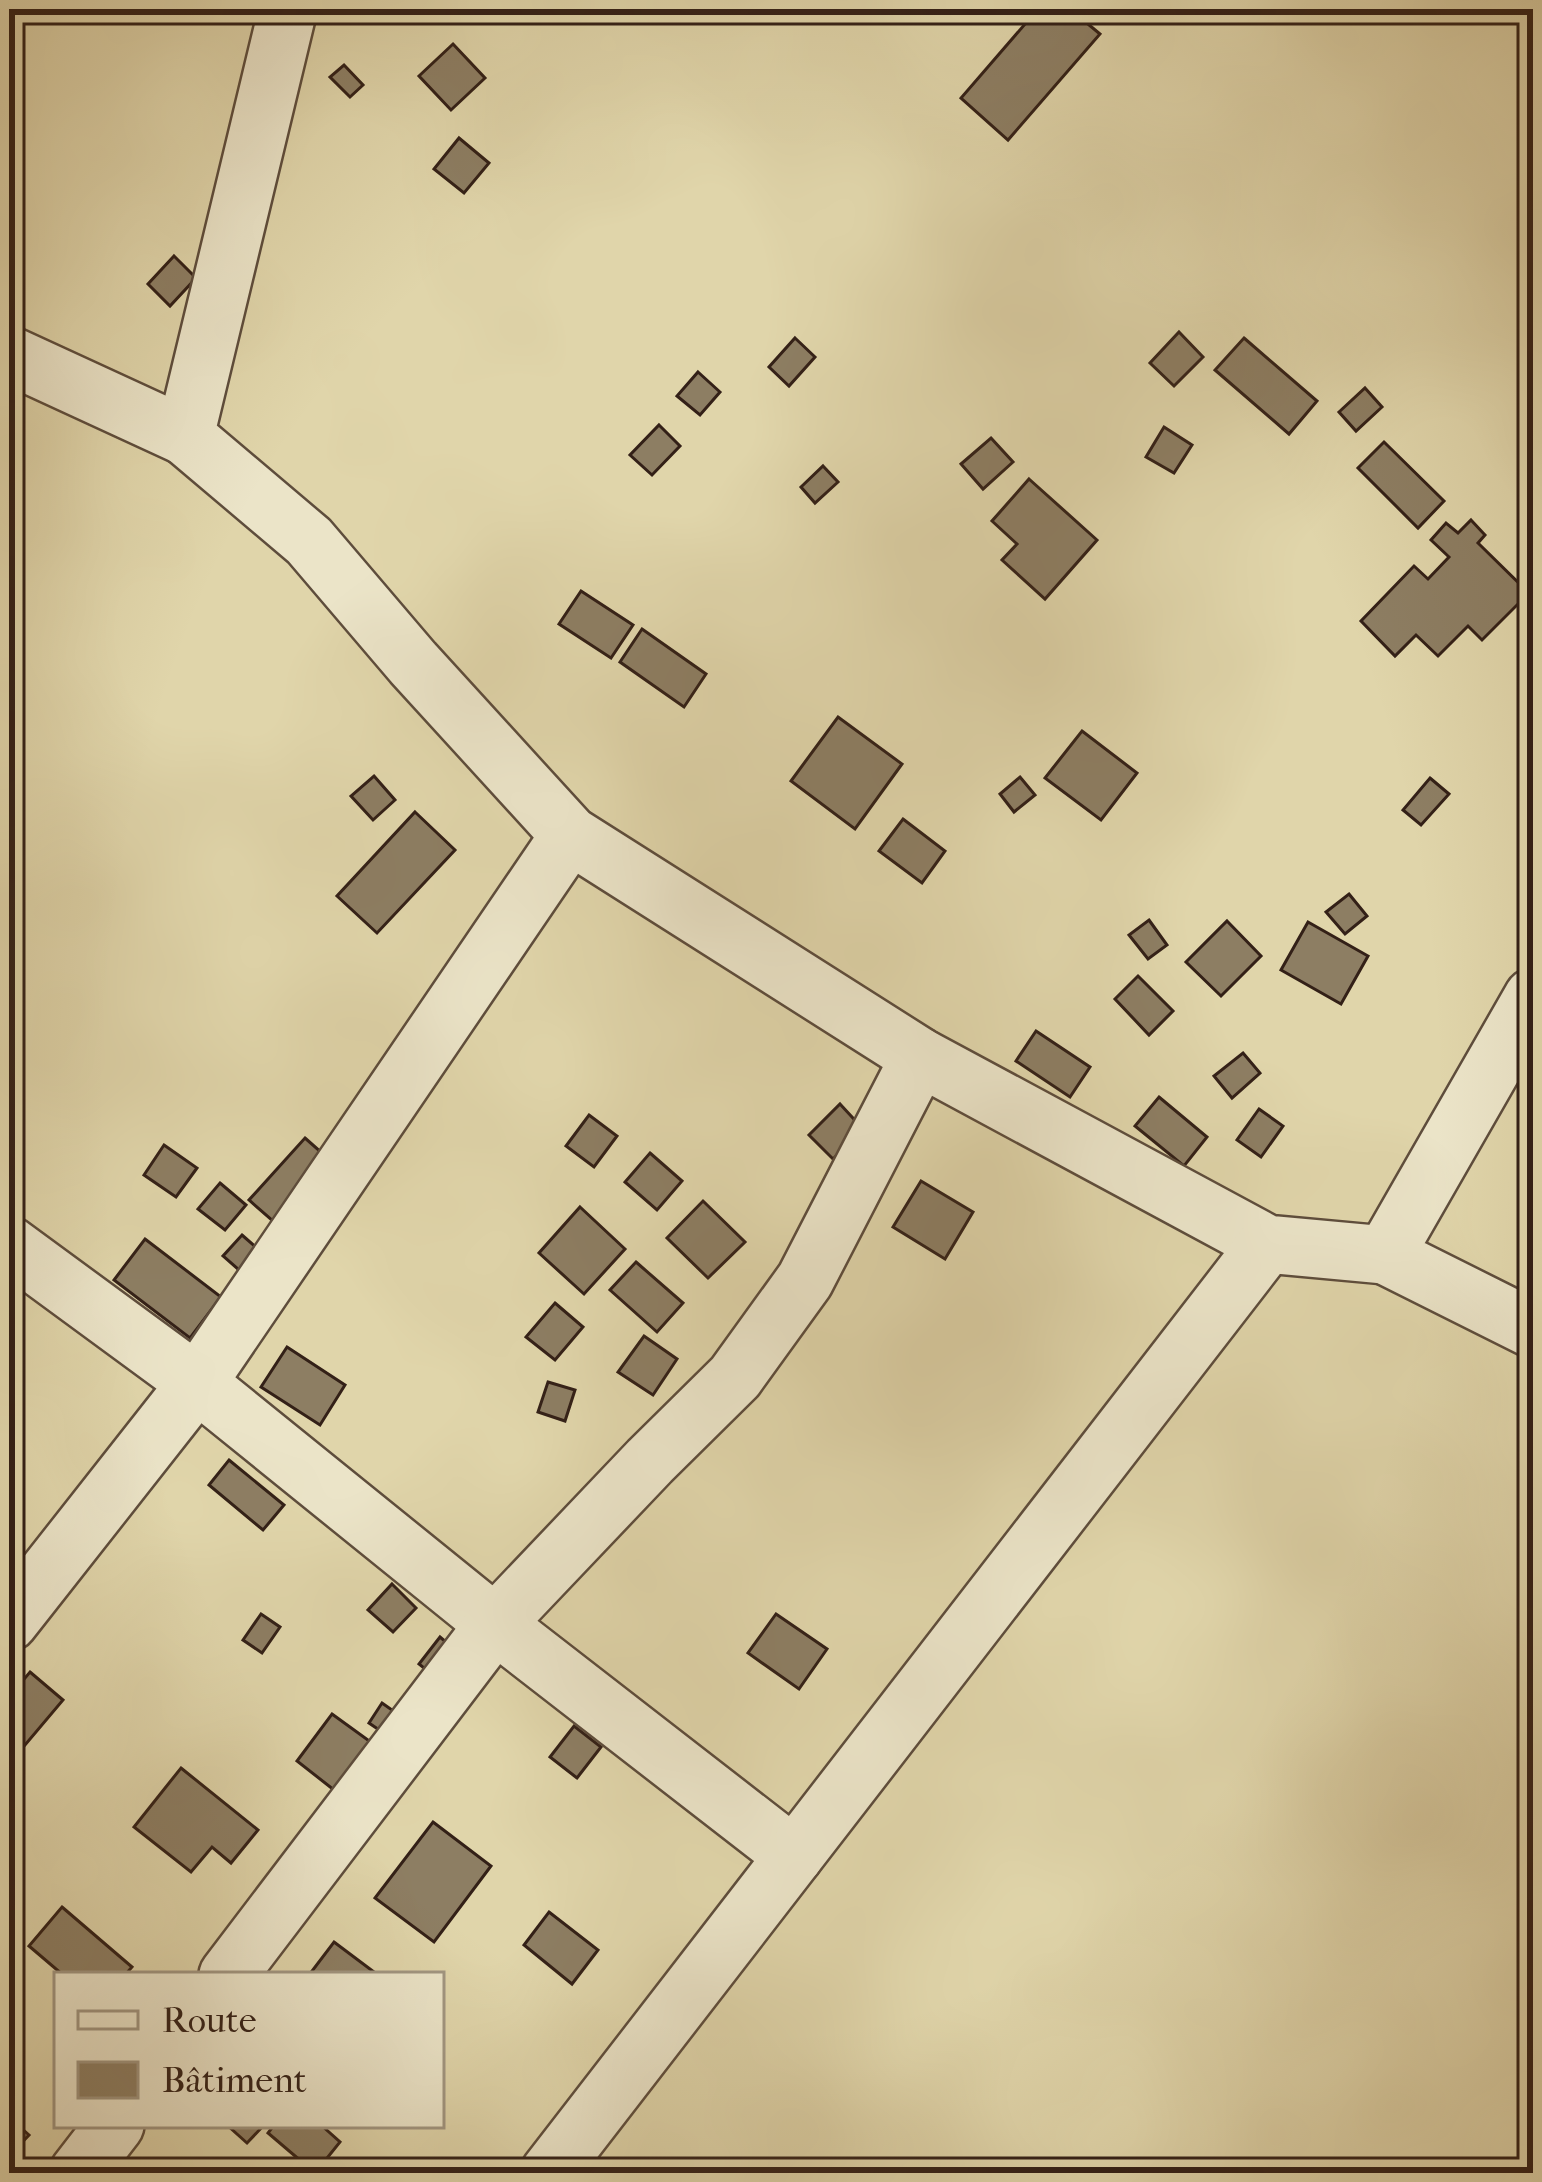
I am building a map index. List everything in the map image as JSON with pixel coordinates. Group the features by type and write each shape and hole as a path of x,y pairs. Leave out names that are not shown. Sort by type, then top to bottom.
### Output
{"street":[{"path":"185,436 288,9"},
{"path":"9,355 185,436 309,541 569,835 920,1057 1267,1244 1384,1255 1533,1329"},
{"path":"9,1622 197,1383 569,835"},
{"path":"1384,1255 1533,997"},
{"path":"231,1972 495,1624 735,1377 806,1280 920,1057"},
{"path":"548,2173 1267,1244"},
{"path":"9,1245 197,1383 495,1624 794,1856"},
{"path":"78,2173 113,2128"}],"building":[{"path":"1038,9 1070,9 1100,34 1008,140 961,98"},
{"path":"453,44 485,78 451,110 419,76"},
{"path":"344,65 363,85 350,97 330,77"},
{"path":"459,138 489,163 464,193 434,169"},
{"path":"174,256 196,278 170,306 148,284"},
{"path":"1179,332 1203,357 1174,386 1150,363"},
{"path":"795,338 815,357 789,386 769,367"},
{"path":"1244,338 1317,401 1289,434 1215,370"},
{"path":"698,372 720,392 700,415 677,396"},
{"path":"1365,388 1382,407 1356,431 1339,412"},
{"path":"659,425 680,446 652,475 630,455"},
{"path":"1164,427 1192,445 1174,473 1146,457"},
{"path":"991,438 1013,462 983,489 961,464"},
{"path":"1384,442 1444,501 1418,528 1358,468"},
{"path":"823,466 838,482 815,503 801,487"},
{"path":"1029,479 1097,540 1045,599 1002,560 1017,544 992,521"},
{"path":"1471,520 1485,535 1478,543 1529,593 1482,640 1468,626 1438,656 1416,635 1395,656 1361,621 1414,566 1428,579 1449,557 1431,540 1446,523 1458,533"},
{"path":"581,591 633,625 611,658 559,624"},
{"path":"642,629 706,674 684,707 620,662"},
{"path":"838,717 902,764 855,829 791,781"},
{"path":"1082,731 1137,773 1101,820 1045,778"},
{"path":"374,776 395,800 373,820 351,796"},
{"path":"1020,777 1035,795 1014,812 1000,794"},
{"path":"1430,778 1449,794 1421,825 1403,810"},
{"path":"415,812 455,850 377,933 337,896"},
{"path":"903,819 945,851 922,883 879,851"},
{"path":"1349,894 1367,916 1345,934 1326,912"},
{"path":"1149,920 1167,945 1148,959 1129,935"},
{"path":"1227,921 1261,956 1221,996 1186,962"},
{"path":"1308,922 1368,956 1341,1004 1281,970"},
{"path":"1138,976 1173,1011 1149,1035 1115,999"},
{"path":"1036,1031 1090,1067 1070,1097 1016,1061"},
{"path":"1243,1053 1260,1073 1232,1098 1214,1076"},
{"path":"1159,1097 1207,1137 1184,1166 1135,1126"},
{"path":"840,1104 863,1129 833,1159 809,1135"},
{"path":"1259,1109 1283,1126 1261,1157 1237,1140"},
{"path":"589,1115 617,1136 594,1167 566,1146"},
{"path":"305,1138 330,1160 274,1222 249,1200"},
{"path":"164,1145 197,1168 176,1197 144,1175"},
{"path":"650,1153 682,1181 657,1210 625,1182"},
{"path":"921,1181 973,1212 945,1259 893,1227"},
{"path":"220,1183 246,1205 225,1230 198,1209"},
{"path":"703,1201 745,1242 708,1278 667,1238"},
{"path":"580,1207 625,1249 584,1294 539,1253"},
{"path":"242,1235 258,1249 239,1270 223,1256"},
{"path":"145,1239 221,1297 190,1338 114,1280"},
{"path":"636,1262 683,1303 657,1332 610,1290"},
{"path":"555,1303 583,1327 555,1360 526,1337"},
{"path":"644,1336 677,1359 653,1395 618,1372"},
{"path":"287,1347 345,1385 320,1425 261,1387"},
{"path":"548,1382 575,1390 565,1421 538,1412"},
{"path":"229,1460 284,1505 263,1530 209,1485"},
{"path":"392,1584 416,1608 393,1632 368,1610"},
{"path":"261,1614 280,1627 262,1653 243,1640"},
{"path":"776,1614 827,1649 799,1689 748,1653"},
{"path":"440,1637 460,1654 439,1680 419,1664"},
{"path":"30,1672 63,1700 9,1764 9,1697"},
{"path":"382,1703 402,1717 388,1736 369,1723"},
{"path":"332,1714 379,1748 343,1797 297,1761"},
{"path":"574,1726 601,1747 577,1778 550,1757"},
{"path":"181,1768 258,1830 231,1863 212,1847 191,1872 134,1827"},
{"path":"433,1822 491,1866 434,1942 375,1898"},
{"path":"62,1907 132,1967 128,1972 59,1972 29,1946"},
{"path":"549,1912 598,1950 572,1984 524,1945"},
{"path":"334,1942 374,1972 311,1972"},
{"path":"9,2117 29,2135 9,2156"},
{"path":"230,2128 261,2128 247,2143"},
{"path":"272,2128 324,2128 340,2142 315,2173 268,2133"}]}
